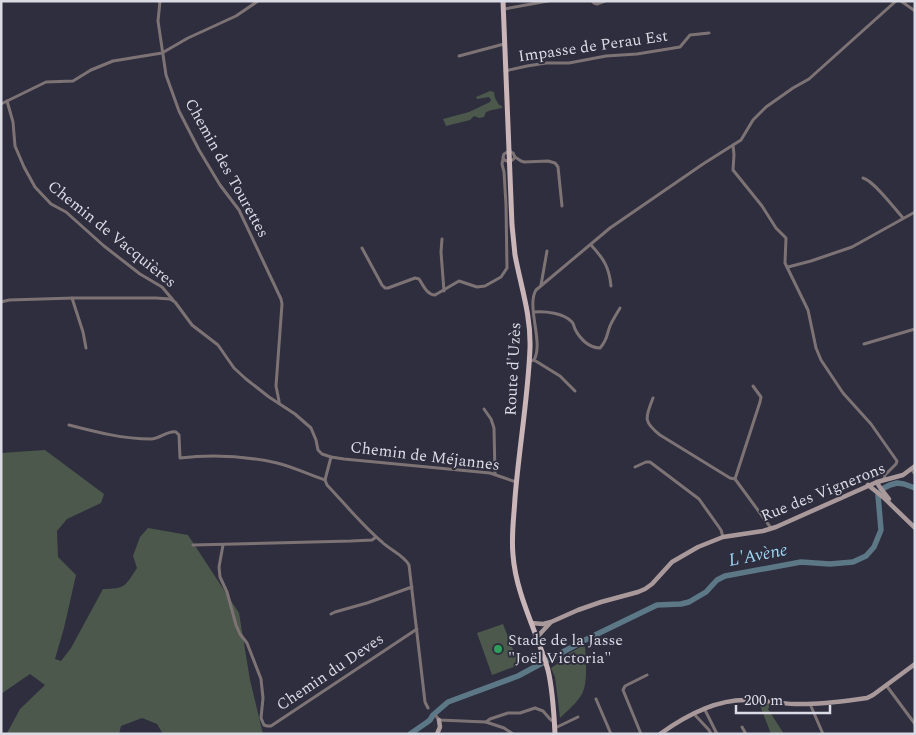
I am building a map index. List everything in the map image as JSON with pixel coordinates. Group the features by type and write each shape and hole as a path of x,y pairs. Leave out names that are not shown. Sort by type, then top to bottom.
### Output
{"main road":[{"name":"Route d'Uzès","path":"503,1 512,225 515,255 529,320 532,360 516,482 512,554 516,578 548,670 555,728"}],"street":[{"name":"Chemin des Tourettes","path":"160,1 158,21 162,53 166,75 179,111 220,185 239,210 281,299 276,386 279,403"},
{"path":"1,104 46,82 73,81 91,70 113,61 162,53 188,38 236,16 258,1"},
{"path":"503,10 548,1"},
{"path":"592,1 598,4 604,1"},
{"path":"575,391 560,376 532,360 537,356 532,301 536,290 610,228 741,140 753,120 766,107 809,79 896,1"},
{"path":"901,1 915,11"},
{"name":"Impasse de Perau Est","path":"505,72 546,62 569,63 606,56 680,48 690,35 709,33"},
{"path":"459,56 504,44"},
{"name":"Chemin de Vacquières","path":"7,101 16,146 24,167 35,187 51,204 66,212 104,246 140,274 162,287 176,302 192,325 218,345 234,368 311,428 318,450 322,454 331,457"},
{"path":"733,145 733,170 762,206 776,228 786,238 786,263 808,310 820,360 843,394 871,424 897,461 884,475 884,479"},
{"path":"362,248 385,288 415,278 419,279 429,293 435,295 459,281 477,287 485,286 497,280 504,273 507,262 506,205 502,164 504,154 508,152 513,153 515,158 524,162 548,161 555,163 558,167 562,206"},
{"path":"503,159 509,162 515,158"},
{"path":"864,178 867,178 903,218"},
{"path":"788,267 852,247 915,212"},
{"path":"442,239 444,291"},
{"path":"591,245 606,264 610,274 611,286"},
{"path":"541,286 547,251"},
{"path":"1,302 9,300 72,298 156,298 170,299 176,302"},
{"path":"72,298 86,348"},
{"path":"534,312 544,311 566,318 572,322 579,336 586,344 600,348 607,339 610,324 620,308"},
{"path":"864,344 915,330"},
{"path":"735,479 760,402 754,386"},
{"path":"653,398 647,415 647,422 654,430 730,478 735,479 771,528"},
{"path":"484,408 494,428 495,474"},
{"path":"69,425 116,437 153,440 173,431 179,435 180,458 222,455 278,463 325,480 376,537 390,550 408,562 425,702 428,708"},
{"path":"325,480 331,457"},
{"name":"Chemin de Méjannes","path":"331,457 495,474 516,482"},
{"path":"635,467 650,462 701,501 721,530 723,537"},
{"path":"913,468 915,474"},
{"name":"Rue des Vignerons","path":"531,623 544,624 551,622 586,607 645,589 668,566 698,547 723,537 771,528 868,486 878,484 884,479 903,475 913,468"},
{"path":"878,484 884,496"},
{"path":"868,486 884,496 915,528"},
{"path":"193,545 350,541 372,540 376,537"},
{"name":"Chemin du Deves","path":"223,545 219,567 220,577 227,592 236,625 247,643 261,679 261,718 267,726 271,726 417,629"},
{"path":"331,614 412,587"},
{"name":"Rue des Vignerons","path":"536,636 551,622"},
{"path":"660,734 704,708 721,702 745,700 810,704 868,698 915,664"},
{"path":"640,734 623,690 625,686 647,675"},
{"path":"886,685 915,724"},
{"path":"596,699 611,734"},
{"path":"810,704 823,734"},
{"path":"486,722 508,713 535,708 543,711 554,710"},
{"path":"704,708 717,734"},
{"path":"543,711 555,728 578,717"},
{"path":"694,714 711,734"},
{"path":"437,734 440,726 437,718 486,722 504,728 514,734"},
{"path":"742,727 746,734"}],"green space":[{"path":"490,91 494,92 495,98 502,108 486,112 484,117 474,116 470,120 446,126 443,119 469,112 490,102 489,97 477,99 476,97"},
{"path":"45,450 104,494 101,503 67,519 57,531 58,557 76,575 55,659 61,661 71,648 103,589 121,587 130,579 137,568 133,556 140,537 148,528 188,535 239,613 250,680 263,734 163,734 157,724 142,718 121,726 119,734 3,734 7,733 20,709 45,685 30,674 1,694 1,453"},
{"name":"Stade de la Jasse \"Joël Victoria\"","path":"503,624 519,665 492,675 477,633"},
{"path":"582,646 585,647 586,658 584,689 577,701 560,718 555,677 551,668 561,658"},
{"path":"759,703 771,704 768,709 784,734 771,734"}],"waterway":[{"name":"L'Avène","path":"410,734 430,720 448,702 518,676 589,638 657,605 689,602 706,592 717,580 725,576 801,562 830,564 853,562 866,556 874,547 881,530 878,495 882,489 897,483 915,488"}],"place":[{"name":"Stade de la Jasse \"Joël Victoria\"","path":"498,649"}]}
